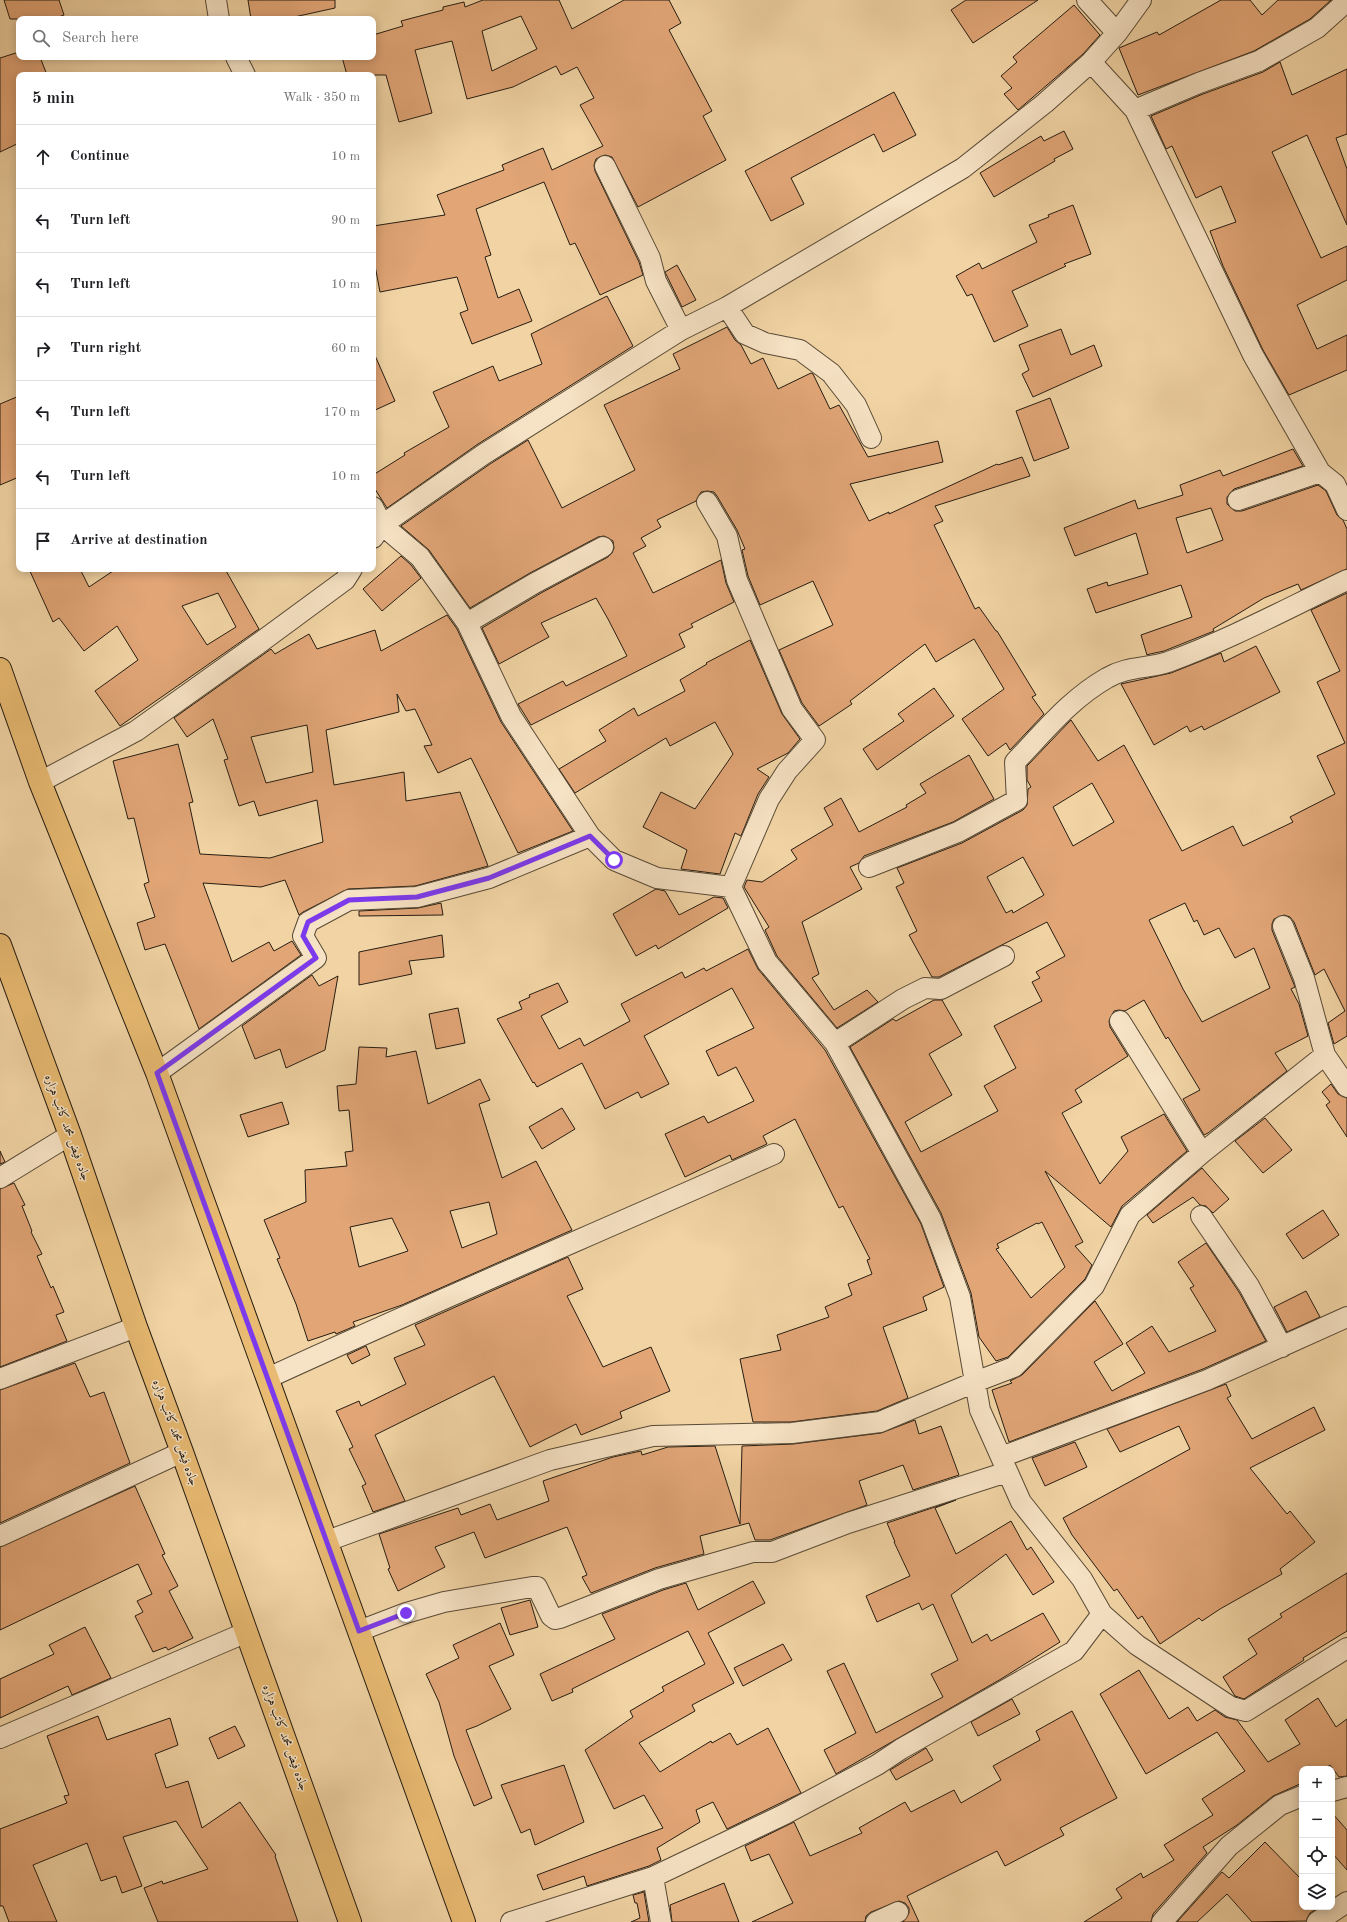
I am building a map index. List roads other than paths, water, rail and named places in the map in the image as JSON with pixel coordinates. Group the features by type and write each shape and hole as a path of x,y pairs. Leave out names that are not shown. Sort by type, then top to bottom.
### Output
{"main road":[{"path":"0,669 40,782 157,1073 464,1922"},
{"name":"جاده فیض محمد کاتب هزاره","path":"0,945 70,1136 136,1327 247,1632 350,1922"}],"street":[{"path":"216,0 219,16"},
{"path":"1087,0 1117,33"},
{"path":"378,532 484,454 682,330 727,307 963,168 1045,103 1091,62 1117,33 1141,0"},
{"path":"1135,110 1199,83 1259,61 1317,28 1345,8"},
{"path":"238,60 244,72"},
{"path":"1091,62 1135,110 1253,355 1334,479 1347,510"},
{"path":"605,166 650,258 656,281 682,330"},
{"path":"727,307 745,334 765,343 800,350 831,374 856,405 871,438"},
{"path":"1238,500 1334,479"},
{"path":"707,502 727,536 737,580 792,709 815,740 787,771 769,799 732,887 767,962 835,1043 930,1219 960,1297 980,1410 1021,1502 1082,1579 1102,1614 1137,1645 1231,1707 1246,1711 1347,1648"},
{"path":"376,522 378,532 420,557 467,623 511,716 590,836 614,860 657,878 732,887"},
{"path":"467,623 536,583 604,547"},
{"path":"40,782 136,731 345,580 350,572"},
{"path":"869,867 958,832 1017,800 1015,762 1071,703 1107,678 1131,668 1166,662 1248,628 1347,580"},
{"path":"157,1073 316,958 303,936 308,922 329,910 349,900 417,897 489,878 590,836"},
{"path":"1283,926 1304,978 1325,1055 1347,1088"},
{"path":"835,1043 903,999 925,988 941,990 1004,956"},
{"path":"1120,1021 1202,1153"},
{"path":"327,1541 550,1460 653,1436 792,1434 880,1422 975,1382 1014,1368 1094,1286 1130,1215 1202,1153 1325,1055"},
{"path":"0,1178 70,1136"},
{"path":"268,1378 396,1319 490,1280 774,1154"},
{"path":"1201,1216 1249,1286 1282,1347"},
{"path":"359,1631 406,1613 444,1602 532,1587 537,1587 541,1592 551,1616 555,1619 660,1579 753,1552 772,1552 1004,1465 1207,1380 1347,1317"},
{"path":"0,1379 136,1327"},
{"path":"0,1536 182,1452"},
{"path":"511,1922 653,1877 785,1814 877,1765 901,1749 1074,1651 1102,1614"},
{"path":"0,1738 247,1632"},
{"path":"1335,1790 1347,1787"},
{"path":"1162,1922 1229,1846 1280,1805 1299,1797"},
{"path":"653,1877 661,1922"},
{"path":"1317,1922 1347,1902"},
{"path":"876,1922 898,1912"}]}
